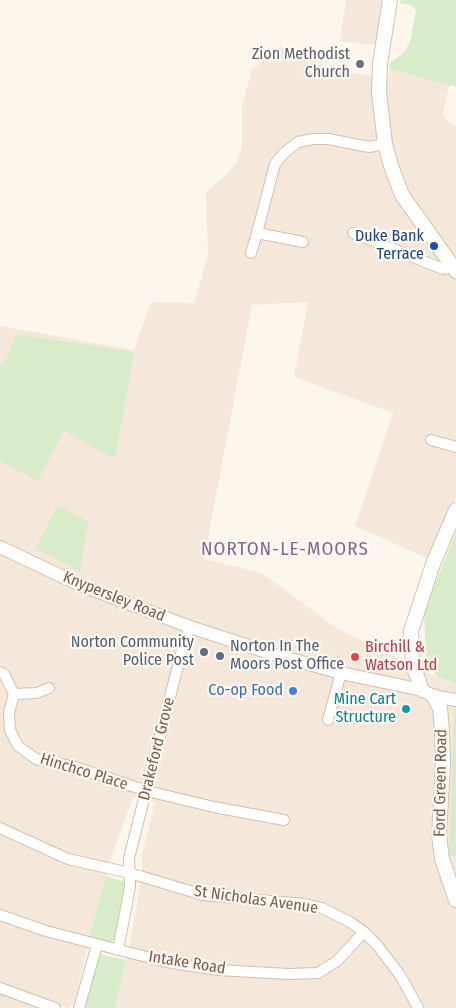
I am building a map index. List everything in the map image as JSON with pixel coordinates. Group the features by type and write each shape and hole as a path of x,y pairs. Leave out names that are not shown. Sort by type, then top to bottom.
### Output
{"main road":[{"path":"390,0 380,64 379,92 385,144 402,195 454,269"},
{"name":"Ford Green Road","path":"456,510 433,564 411,632 413,665 427,693 440,708 443,763 439,835 442,859 456,900"}],"street":[{"path":"251,253 275,164 284,153 298,142 313,138 369,147 385,144"},
{"path":"257,233 303,242"},
{"path":"353,233 443,269 454,269"},
{"path":"431,440 456,447"},
{"name":"Knypersley Road","path":"0,547 15,556 78,584 190,627 276,655 341,673 456,700"},
{"name":"Drakeford Grove","path":"118,950 130,887 130,858 183,646 190,627"},
{"path":"0,672 4,674 14,694 37,692 49,688"},
{"path":"328,720 341,673"},
{"name":"Hinchco Place","path":"14,694 9,713 10,730 18,746 36,759 75,767 147,791 214,807 284,820"},
{"name":"St Nicholas Avenue","path":"0,828 68,859 130,873 203,895 313,906 338,916 364,932 388,957 418,1008"},
{"name":"Intake Road","path":"0,915 46,932 166,962 218,970 288,974 318,973 337,961 364,932"},
{"path":"79,1008 97,945"},
{"path":"0,988 55,1008"}],"shaded area":[{"path":"346,0 384,0 377,45 340,41"},
{"path":"281,46 340,71 388,78 390,69 450,85 442,115 450,124 456,126 456,497 429,559 355,526 393,413 294,377 308,302 252,305 204,559 262,573 338,629 447,682 456,684 456,1008 115,1008 129,948 142,875 142,854 155,802 133,797 110,861 74,1002 68,1008 51,1003 49,1008 0,1008 0,326 134,350 151,302 194,303 208,256 206,192 226,175 237,162 242,146 242,106 252,70"}],"green space":[{"path":"401,0 456,0 456,87 390,69 389,64 404,52 410,42 415,17 416,10 411,5 400,3"},
{"path":"17,334 134,352 115,459 64,431 38,481 0,461 0,364 4,364"},
{"path":"58,505 88,521 80,572 36,548"},
{"path":"456,533 456,684 437,677 426,660 424,611"},
{"path":"454,709 456,709 456,856 449,855"},
{"path":"106,876 122,881 127,885 118,932 114,940 110,942 90,936"},
{"path":"99,954 126,960 115,1008 83,1008"}],"place":[{"name":"Zion Methodist Church","path":"360,64"},
{"name":"Duke Bank Terrace","path":"434,246"},
{"name":"Norton Community Police Post","path":"204,652"},
{"name":"Norton In The Moors Post Office","path":"220,656"},
{"name":"Birchill & Watson Ltd","path":"355,657"},
{"name":"Co-op Food","path":"293,691"},
{"name":"Mine Cart Structure","path":"406,709"}],"district":[{"name":"NORTON-LE-MOORS","path":"285,550"}]}
